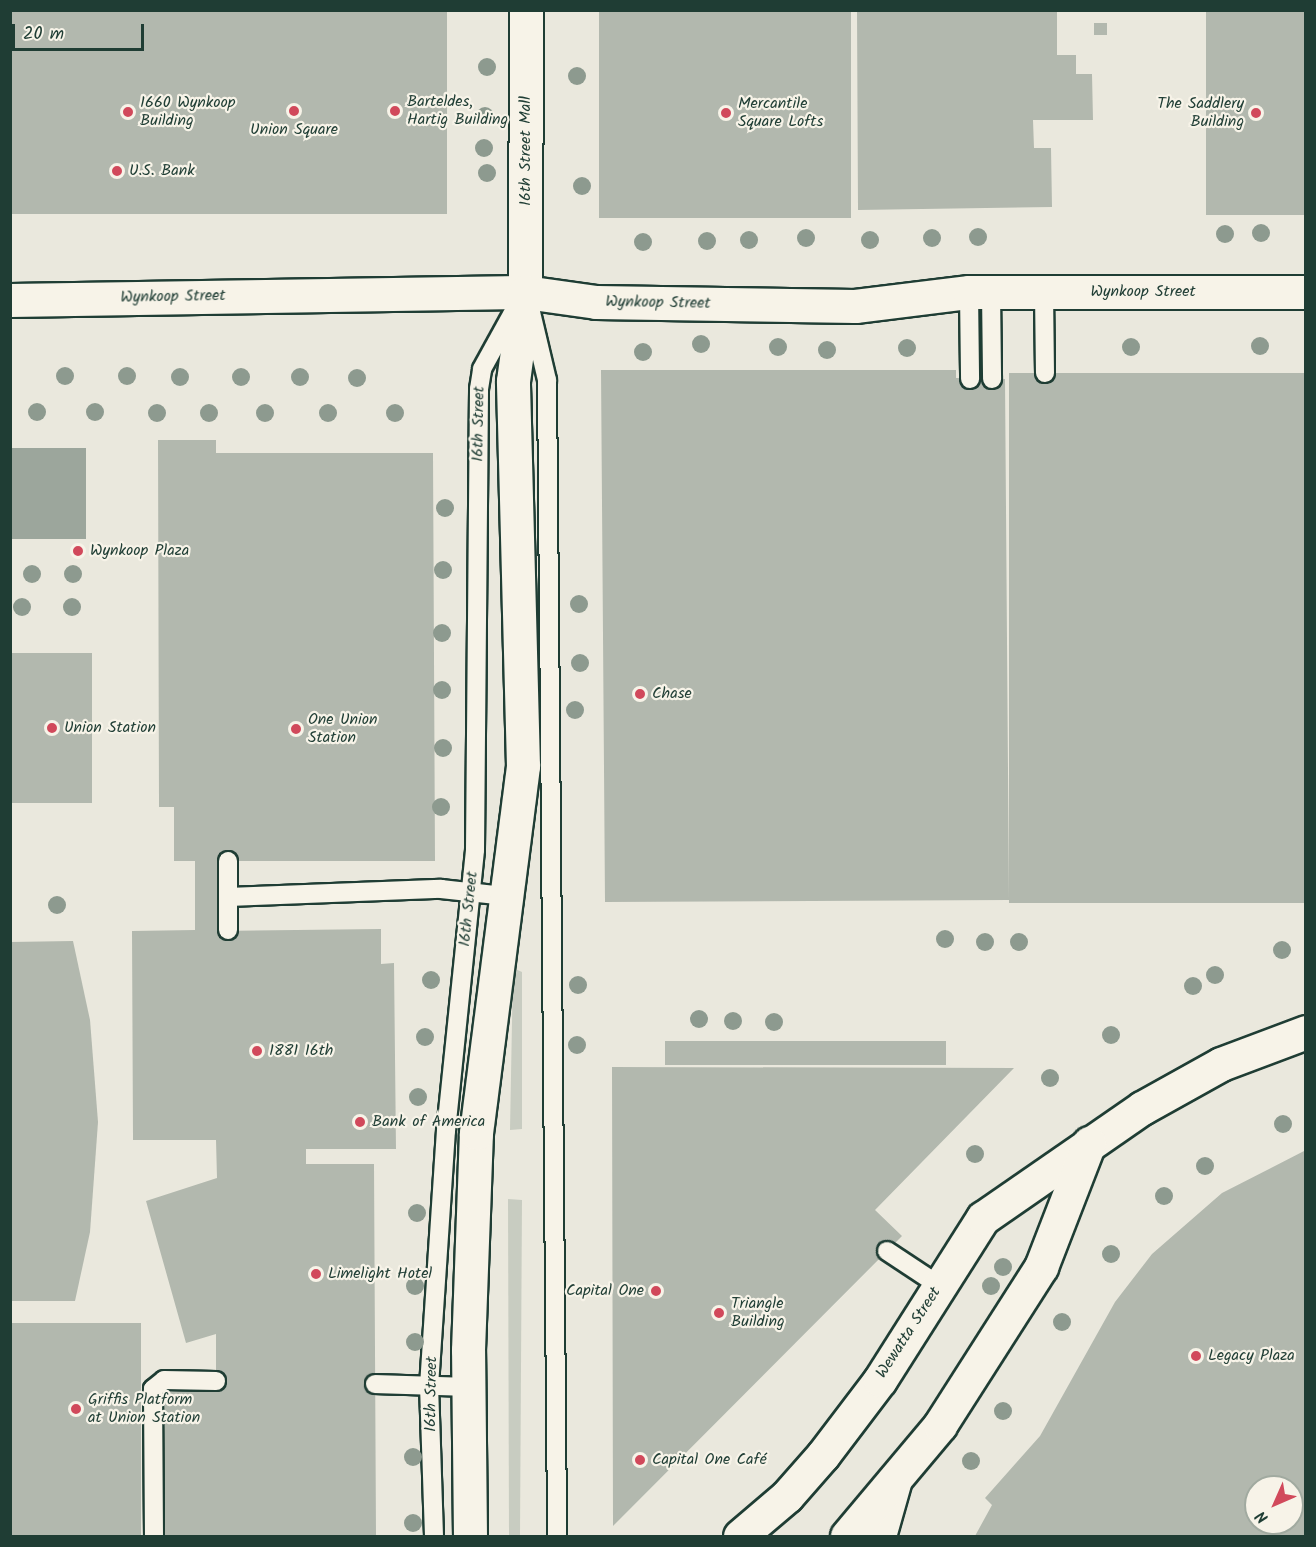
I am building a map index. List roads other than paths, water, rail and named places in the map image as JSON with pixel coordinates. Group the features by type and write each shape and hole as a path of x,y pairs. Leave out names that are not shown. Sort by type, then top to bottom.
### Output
{"street":[{"name":"16th Street Mall","path":"525,292 526,10"},
{"name":"Wynkoop Street","path":"10,300 525,292 596,302 855,306 980,292 1305,292"},
{"name":"16th Street","path":"470,1536 469,1386 476,1133 504,896 523,766 513,381 525,292"},
{"name":"Wewatta Street","path":"740,1536 787,1496 823,1455 940,1286 983,1218 1089,1143 1221,1064 1305,1032"},
{"path":"847,1536 894,1483 940,1425 1041,1267 1089,1143"},
{"path":"879,1536 894,1483"}],"lane":[{"name":"16th Street","path":"434,1536 429,1386 446,1131 475,850 479,389 482,369 525,292"},
{"path":"525,292 547,380 557,1536"},
{"path":"970,379 980,292"},
{"path":"980,292 992,379"},
{"path":"1044,292 1045,373"},
{"path":"228,861 228,930"},
{"path":"228,897 471,891 504,896"},
{"path":"887,1251 940,1286"},
{"path":"154,1536 153,1389 164,1380 216,1381"},
{"path":"375,1384 469,1386"}],"place":[{"name":"Union Square","path":"294,111"},
{"name":"Barteldes, Hartig Building","path":"395,111"},
{"name":"1660 Wynkoop Building","path":"128,112"},
{"name":"Mercantile Square Lofts","path":"726,113"},
{"name":"The Saddlery Building","path":"1256,113"},
{"name":"U.S. Bank","path":"117,171"},
{"name":"Wynkoop Plaza","path":"78,551"},
{"name":"Chase","path":"640,694"},
{"name":"Union Station","path":"52,728"},
{"name":"One Union Station","path":"296,729"},
{"name":"1881 16th","path":"257,1051"},
{"name":"Bank of America","path":"360,1122"},
{"name":"Limelight Hotel","path":"316,1274"},
{"name":"Capital One","path":"656,1291"},
{"name":"Triangle Building","path":"719,1313"},
{"name":"Legacy Plaza","path":"1196,1356"},
{"name":"Griffis Platform at Union Station","path":"76,1409"},
{"name":"Capital One Café","path":"640,1460"}]}
